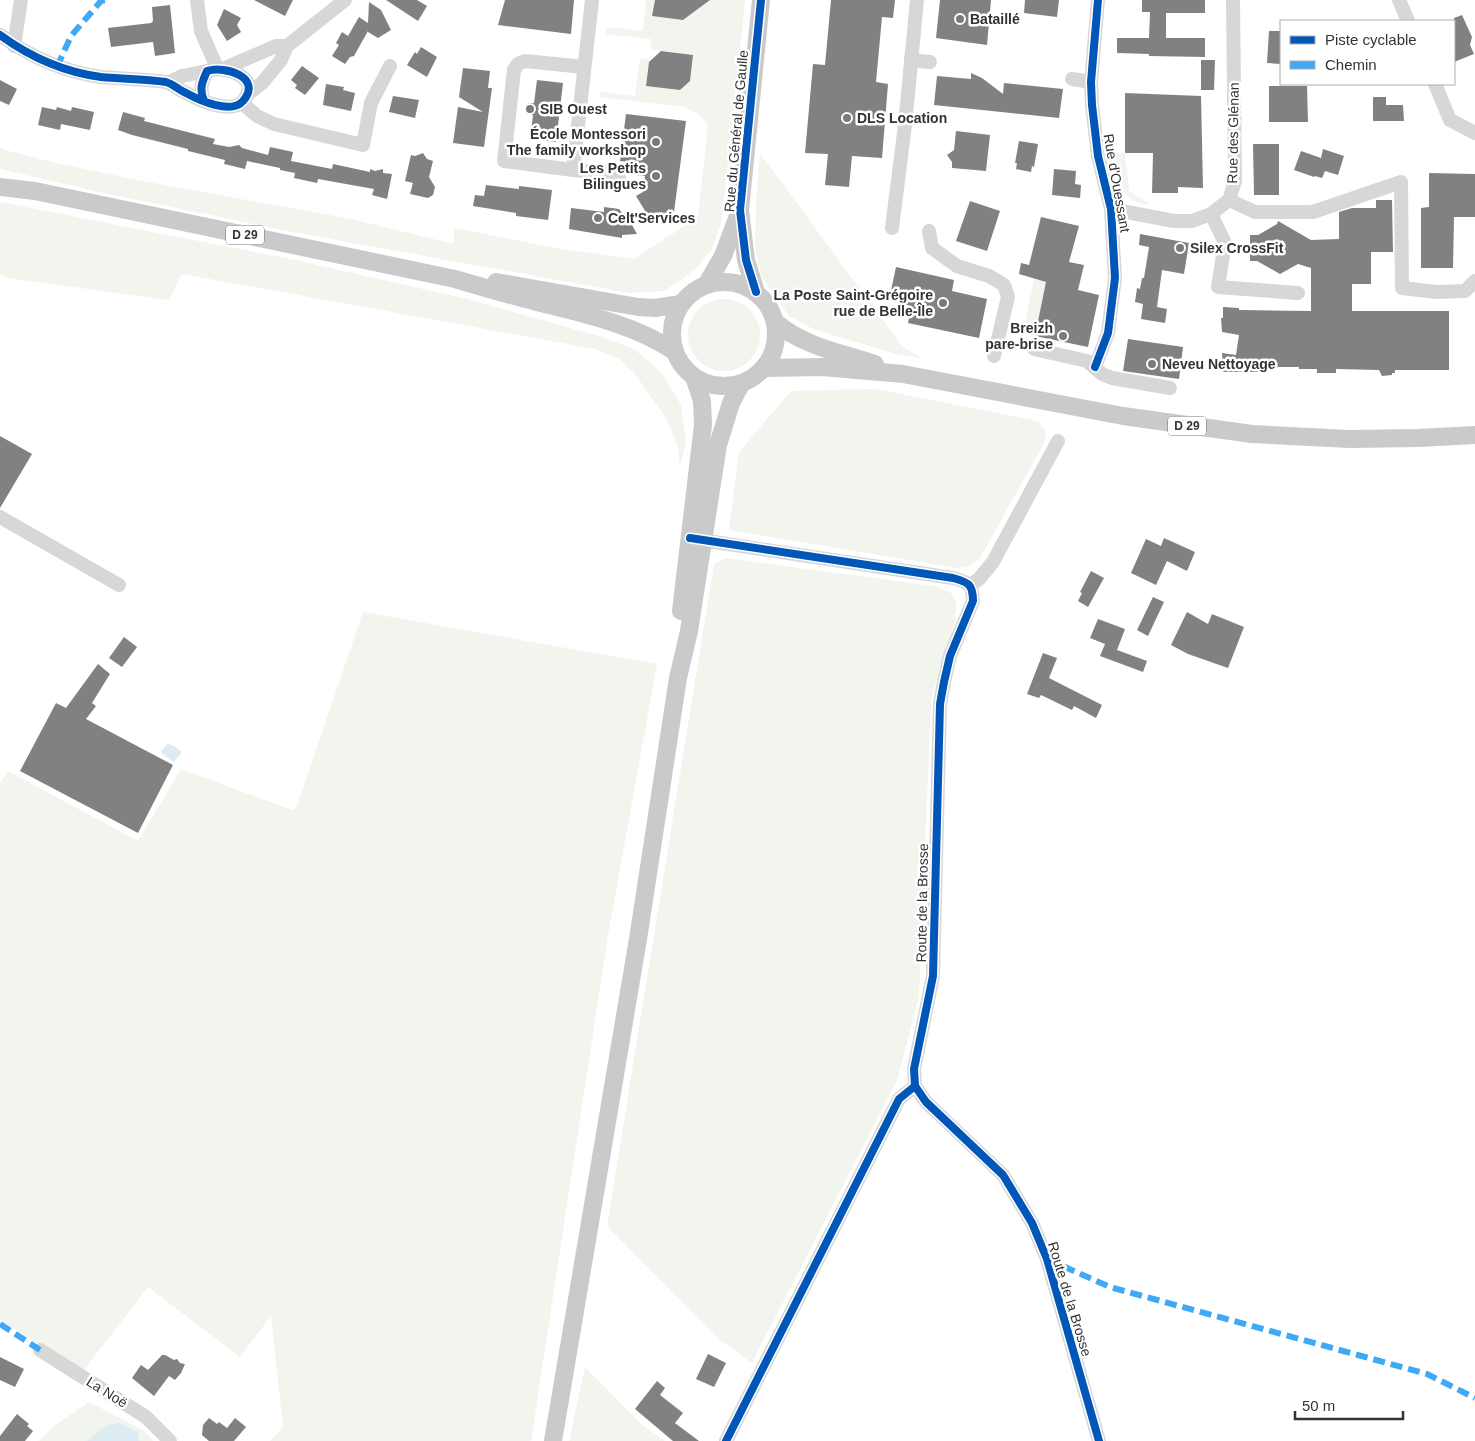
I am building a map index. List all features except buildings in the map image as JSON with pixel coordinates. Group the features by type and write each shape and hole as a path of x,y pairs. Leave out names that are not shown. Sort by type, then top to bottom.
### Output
{"main road":[{"name":"Rue du Général de Gaulle","path":"756,292 746,260 740,210 761,0"},
{"name":"D 29","path":"0,181 35,191"},
{"name":"D 29","path":"0,186 35,191 455,279 600,318 650,338 674,351"},
{"name":"Rue du Général de Gaulle","path":"706,285 722,256 740,210"},
{"name":"D 29","path":"455,279 510,284 638,307 655,308 681,304"},
{"path":"719,282 732,282 756,292 768,306 775,322 777,334 772,358 765,368 758,375 741,384 729,387 705,383 694,377 679,361 674,351 672,327 675,315 681,304 692,293 706,285 719,282"},
{"name":"D 29","path":"775,322 793,336 808,343 903,374"},
{"name":"D 29","path":"765,368 813,366 903,374 1123,416 1228,431 1350,439 1475,435"},
{"path":"553,1441 633,968 678,678 689,631 697,539 703,425 702,401 694,377"},
{"path":"697,539 718,445 731,403 741,384"}],"street":[{"path":"14,46 21,0"},
{"path":"197,0 201,30 216,70"},
{"path":"0,35 14,46 57,67 99,76 168,83 185,93 218,106 231,107 244,99 262,83 281,60 287,46 345,0"},
{"path":"573,170 592,0"},
{"path":"892,228 905,126 917,0"},
{"name":"Rue d'Ouessant","path":"1096,367 1108,333 1115,278 1111,209 1098,156 1091,82 1098,0"},
{"name":"Rue des Glénan","path":"1111,209 1174,221 1192,221 1211,214 1229,200 1236,181 1234,0"},
{"path":"1399,0 1408,20"},
{"path":"168,83 182,76 216,70 276,46 287,46"},
{"path":"584,67 525,60 518,64 514,70 504,161 603,173 619,178"},
{"path":"911,60 930,62"},
{"path":"244,99 257,116 274,124 363,144 371,103 390,66"},
{"path":"204,100 201,94 201,84 216,70 236,72 245,79 248,87 244,99"},
{"path":"1072,79 1091,82"},
{"path":"1435,85 1450,120 1475,133"},
{"path":"1229,200 1255,212 1312,212 1401,182 1402,288 1437,292 1465,291 1475,281"},
{"path":"1211,214 1225,243 1218,287 1298,293"},
{"path":"929,231 932,248 957,266 989,276 1004,285 1008,297 994,356"},
{"path":"1034,349 1086,361 1096,367 1102,374 1112,378 1170,388"},
{"path":"697,539 953,578 970,585 993,562 1058,441"},
{"path":"0,517 119,585"},
{"name":"Route de la Brosse","path":"970,585 973,592 973,601 950,656 940,704 933,976 914,1070 915,1086 926,1102 1003,1175 1032,1223 1047,1259 1099,1441"},
{"path":"726,1441 899,1099 915,1086"},
{"name":"La Noë","path":"40,1350 146,1417 170,1441"}],"shaded area":[{"path":"646,0 655,0 652,16 683,20 700,8 701,0 745,0 722,220 712,249 698,266 664,291 629,293 292,232 104,193 0,169 0,147 52,162 137,180 351,219 454,244 454,228 555,248 634,259 698,217 708,125 701,116 685,107 599,97 600,92 635,96 640,58 649,59 646,86 680,90 690,81 693,55 651,49 651,39 606,34 607,27 643,31"},
{"path":"1114,153 1125,153 1129,191 1149,205 1131,198 1125,193 1118,180"},
{"path":"760,155 902,346 923,359 896,354 813,329 789,316 762,278 757,260 755,246 756,203"},
{"path":"0,202 300,261 467,299 599,336 634,349 661,372 681,405 686,442 680,467 678,447 667,420 635,374 619,359 595,349 182,274 169,300 8,278 0,275"},
{"path":"1034,279 1083,291 1081,301 1044,294 1035,336 1023,333"},
{"path":"724,299 744,305 754,315 760,335 754,355 744,365 724,371 704,365 694,355 688,335 694,315 704,305"},
{"path":"875,389 1038,421 1046,432 1044,443 980,558 969,566 957,568 729,530 739,452 791,391"},
{"path":"725,558 935,586 951,593 956,601 955,623 931,699 919,997 897,1080 752,1363 720,1340 607,1226 714,564"},
{"path":"363,612 657,664 608,935 531,1441 270,1441 283,1427 271,1316 240,1357 148,1287 83,1371 0,1320 0,783 8,771 138,841 181,769 292,810 297,806"},
{"path":"168,744 181,751 181,754 174,762 162,754 161,751"},
{"path":"585,1367 641,1424 665,1441 569,1441"},
{"path":"89,1402 144,1431 153,1441 39,1441 54,1426"},
{"path":"120,1423 138,1433 139,1441 87,1441 107,1425"}],"marked path":[{"path":"57,67 71,36 101,1 107,0"},
{"path":"1047,1259 1110,1287 1427,1374 1475,1398"},
{"path":"0,1324 40,1350"}],"cycle path":[{"path":"756,292 746,260 740,210 761,0"},
{"path":"1095,367 1108,333 1115,278 1111,209 1098,156 1092,105 1091,82 1098,0"},
{"path":"0,35 35,57 61,67 87,75 166,82 183,92 192,96 207,102 215,105 231,107 238,105 248,93 248,86 240,75 232,72 223,70 207,71 202,86 202,93 204,101"},
{"path":"690,538 953,578 971,587 973,601 950,656 940,704 933,976 914,1069 915,1086 926,1102 1003,1175 1032,1223 1047,1259 1099,1441"},
{"path":"726,1441 899,1099 915,1086"}],"place":[{"name":"Bataillé","path":"960,19"},
{"name":"SIB Ouest","path":"530,109"},
{"name":"DLS Location","path":"847,118"},
{"name":"École Montessori The family workshop","path":"656,142"},
{"name":"Les Petits Bilingues","path":"656,176"},
{"name":"Celt'Services","path":"598,218"},
{"name":"Silex CrossFit","path":"1180,248"},
{"name":"La Poste Saint-Grégoire rue de Belle-Île","path":"943,303"},
{"name":"Breizh pare-brise","path":"1063,336"},
{"name":"Neveu Nettoyage","path":"1152,364"}]}
